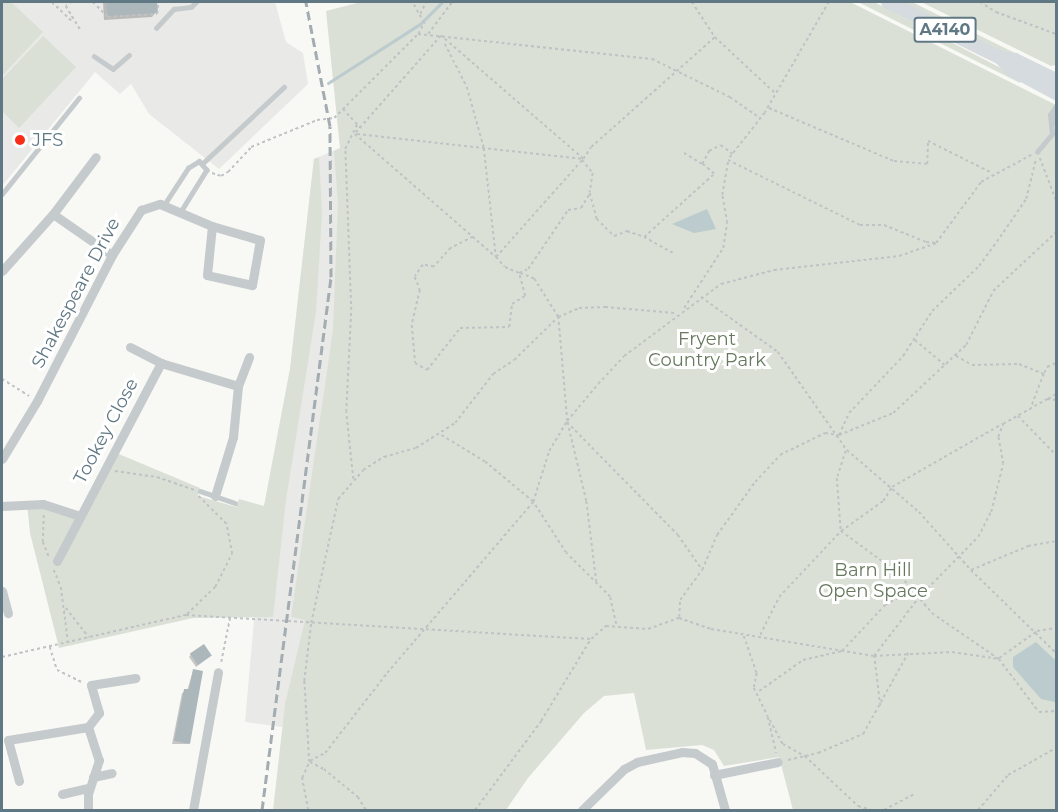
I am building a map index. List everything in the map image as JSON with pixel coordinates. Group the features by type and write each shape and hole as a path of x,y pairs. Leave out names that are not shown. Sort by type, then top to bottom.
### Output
{"main road":[{"name":"A4140","path":"888,2 1001,58 1015,60 1056,80"},
{"name":"A4140","path":"1001,58 1011,69 1056,93"}],"street":[{"path":"2,271 53,214 96,157"},
{"path":"164,205 212,226 260,240 252,285 207,275 212,226"},
{"name":"Shakespeare Drive","path":"2,459 37,401 112,255 141,210 164,205"},
{"path":"53,214 112,255"},
{"path":"130,347 161,363 238,386"},
{"path":"215,496 232,437 238,386 249,357"},
{"name":"Tookey Close","path":"53,562 161,363"},
{"path":"2,506 43,504 80,516"},
{"path":"2,591 8,613"},
{"path":"193,810 218,672"},
{"path":"19,781 8,740 88,728 99,713 92,685 135,678"},
{"path":"88,728 99,760 89,788 88,810"},
{"path":"587,808 613,777 637,762 682,752 695,753 712,764 725,810"},
{"path":"714,775 778,762"},
{"path":"93,777 112,773"},
{"path":"62,794 89,788"}],"lane":[{"path":"156,28 174,9 191,7 196,2"},
{"path":"94,56 113,69 129,55"},
{"path":"1043,74 1056,86"},
{"path":"164,205 194,162 203,163 284,87"},
{"path":"2,194 79,98"},
{"path":"1037,152 1052,134 1050,115 1056,107"},
{"path":"181,212 206,172 203,163"},
{"path":"200,491 235,503"}],"path":[{"path":"52,2 81,31"},
{"path":"61,11 72,2"},
{"path":"93,2 108,17 157,14 158,2"},
{"path":"206,172 221,176 250,147 317,120 334,118 418,34 424,23 412,2"},
{"path":"419,15 426,2"},
{"path":"428,35 452,2"},
{"path":"692,2 715,37 775,93"},
{"path":"684,309 723,248 727,223 722,195 728,160 761,119 829,2"},
{"path":"980,2 996,12 1056,34"},
{"path":"66,6 76,19 73,23"},
{"path":"418,34 652,59 680,70 761,119"},
{"path":"441,36 466,87 484,148 496,257"},
{"path":"355,134 441,36"},
{"path":"496,257 591,147 715,37"},
{"path":"445,44 582,159 593,173 590,193 597,219 603,227 614,236 627,231 644,237 673,253"},
{"path":"768,108 894,161 927,164 928,141 992,173"},
{"path":"343,110 361,127"},
{"path":"353,480 346,412 351,310 345,150 357,124"},
{"path":"355,134 582,159"},
{"path":"355,134 496,257 519,273 534,279 558,317 567,421 586,501 596,583"},
{"path":"702,164 709,152 721,145 733,154"},
{"path":"309,762 326,753 427,627 533,502 549,451 567,421 624,356 700,296 740,277 899,256 936,243 981,182 992,173 1037,152"},
{"path":"1037,152 1056,200"},
{"path":"839,435 849,413 914,339 932,310 979,266 1026,199 1037,152"},
{"path":"644,237 714,174 684,153"},
{"path":"728,160 860,225 884,225 926,242 936,243"},
{"path":"519,273 528,269 568,210 580,208 590,193"},
{"path":"679,618 680,600 702,570 717,535 780,455 825,433 839,435 893,413 966,345 993,291 1056,232"},
{"path":"473,237 451,248 434,267 423,265 415,277 420,290 412,325 415,363 427,370 460,328 509,327 512,304 525,296 519,273"},
{"path":"700,296 778,352 839,435 847,450 891,487 1021,622 1037,631 1056,653"},
{"path":"308,810 302,778 309,762 304,681 311,623 338,499 353,480 384,457 416,448 455,423 493,374 514,360 558,317 588,308 677,314"},
{"path":"914,339 945,365"},
{"path":"955,356 972,365 1019,364 1044,374"},
{"path":"1031,408 1047,367 1056,363"},
{"path":"2,379 37,401"},
{"path":"760,636 779,597 841,531 883,501 891,487 1056,394"},
{"path":"1047,399 1056,400"},
{"path":"1017,416 1056,455"},
{"path":"567,421 678,535 702,570"},
{"path":"880,706 874,656 918,597 978,537 991,512 1003,465 998,437 1003,424"},
{"path":"438,434 485,462 533,502 566,553 610,597 616,626"},
{"path":"847,450 837,478 841,531 897,572 932,613 999,659 1039,712 1056,711"},
{"path":"105,469 156,477 200,491 197,499 226,524 232,554 215,587 186,615"},
{"path":"43,504 43,542 53,562 65,608 68,642"},
{"path":"970,570 1028,546 1056,541"},
{"path":"758,692 803,660 842,651 885,605 913,590"},
{"path":"65,608 89,637"},
{"path":"2,657 186,615 427,627 591,639"},
{"path":"218,672 230,616"},
{"path":"476,810 541,721 591,639 606,626 648,629 679,618 744,635 874,656 909,652 952,652 999,659 1037,631 1056,628"},
{"path":"744,635 757,673 754,688 783,744 805,756 858,806 872,810"},
{"path":"50,646 57,670 70,679 92,685"},
{"path":"768,717 778,762 805,756 863,734 909,652"},
{"path":"978,810 1008,776 1056,748"},
{"path":"309,762 324,769 358,797 366,810"},
{"path":"884,810 914,794"}],"shaded area":[{"path":"2,2 275,2 286,42 303,53 308,84 219,169 149,114 131,84 120,94 95,72 2,186"},
{"path":"340,148 347,232 309,603 282,727 245,722 264,507 290,369 314,159"},
{"path":"707,209 716,229 694,233 672,224"},
{"path":"1036,642 1055,660 1055,702 1041,699 1013,667 1013,657"}],"green space":[{"path":"2,2 11,2 43,32 2,76"},
{"name":"Fryent Country Park","path":"361,2 850,2 1056,105 1056,810 793,810 779,757 724,766 714,750 702,745 646,750 634,693 604,696 584,713 528,778 506,810 273,810 285,704 305,620 291,617 333,330 338,203 334,151 340,148 326,11"},
{"path":"858,2 874,2 1022,79 1020,83"},
{"path":"899,2 912,2 1027,59 1026,64"},
{"path":"921,2 1056,2 1056,65 1051,66"},
{"path":"43,36 76,67 19,128 2,111 2,79"},
{"path":"319,157 322,213 316,312 286,500 273,617 193,618 59,648 30,533 27,504 80,515 114,452 200,488 198,496 236,507 239,499 264,506 290,369 314,159"}],"building":[{"path":"107,2 157,2 158,13 108,16"},
{"path":"204,644 212,656 198,665 190,654"},
{"path":"193,669 203,671 190,744 174,741 184,689 189,689"}],"waterway":[{"path":"328,83 420,24 442,2"}],"railway":[{"path":"262,810 331,277 330,126 306,2"}],"place":[{"name":"JFS","path":"20,140"}],"park label":[{"name":"Barn Hill Open Space","path":"873,581"}]}
